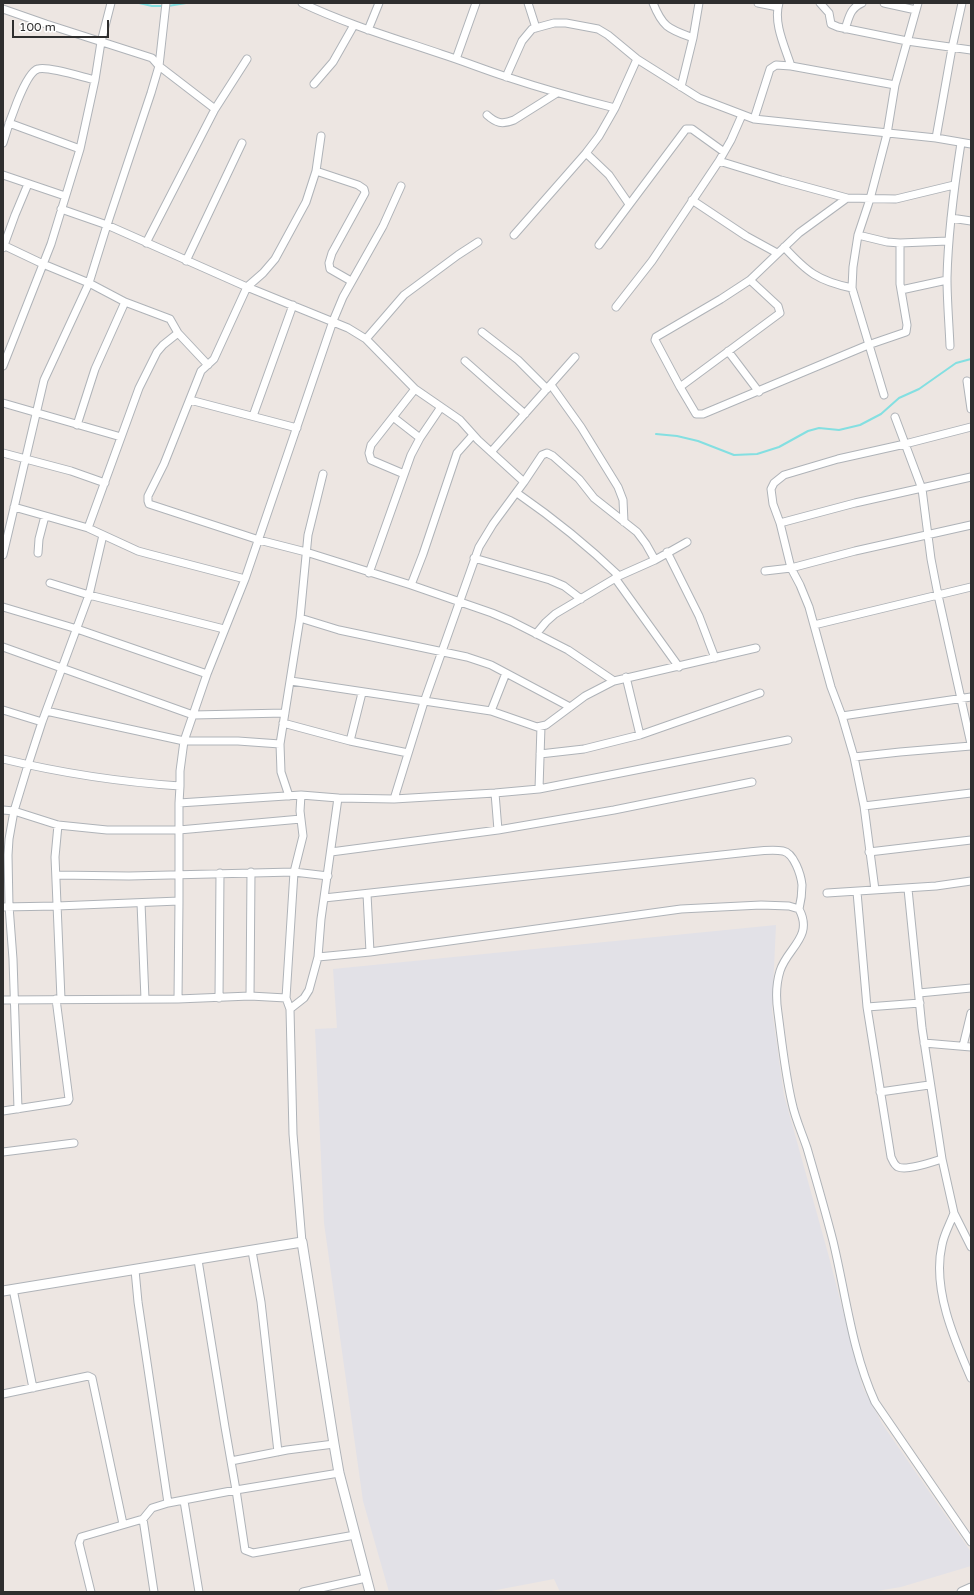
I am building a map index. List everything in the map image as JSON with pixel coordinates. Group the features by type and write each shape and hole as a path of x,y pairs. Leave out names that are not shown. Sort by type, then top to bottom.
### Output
{"street":[{"path":"3,366 6,351 52,244 61,209 80,149 95,80 101,42 112,3"},
{"path":"3,555 44,380 89,283 107,225 139,133 159,66 166,3"},
{"path":"302,3 331,17 506,77 557,93 615,108"},
{"path":"368,30 379,3"},
{"path":"456,59 476,3"},
{"path":"528,3 536,28"},
{"path":"653,3 663,23 671,30 693,38"},
{"path":"681,87 693,38 698,3"},
{"path":"758,3 778,5 777,18 779,28 791,66"},
{"path":"820,3 829,13"},
{"path":"829,3 831,24 845,29 907,41 971,50"},
{"path":"845,29 851,11 856,5 862,3"},
{"path":"884,3 917,6 895,85 887,134 870,198 858,235 852,267 852,288 884,395"},
{"path":"936,138 952,48 962,3"},
{"path":"3,9 152,58 159,66 215,109"},
{"path":"506,77 522,41 529,32 536,28 554,23 566,23 598,29 637,59 681,87 712,104 754,119 936,138 971,144"},
{"path":"314,84 333,62 354,25"},
{"path":"146,243 215,109 247,59"},
{"path":"514,235 586,153 599,136 615,108 637,59"},
{"path":"754,119 770,69 776,65 791,66 895,85"},
{"path":"3,143 25,82 31,72 46,69 95,80"},
{"path":"487,115 497,122 508,123 557,93"},
{"path":"616,307 652,261 719,161 731,140 742,115"},
{"path":"9,123 80,149"},
{"path":"599,245 686,129 692,129 724,152"},
{"path":"321,136 316,171 306,202 285,241 269,266 247,287 214,359 201,371 164,464 148,496 148,501 150,504 259,540 306,552 411,585 511,621 568,650 614,681"},
{"path":"186,260 242,143"},
{"path":"950,346 947,280 948,241 960,143"},
{"path":"586,153 609,175 630,204"},
{"path":"719,161 846,198 896,199 954,185"},
{"path":"316,171 358,185 364,189 366,193 332,253 329,263 330,269 351,281"},
{"path":"3,175 65,196"},
{"path":"28,184 4,246 89,283 125,302 170,320 178,333 208,365"},
{"path":"178,999 180,901 179,803 180,771 184,741 207,674 259,540 333,321 351,281 383,226 402,186"},
{"path":"846,198 819,217 777,253 750,280 721,299 656,337 655,340 696,414 700,414 759,392 868,345 906,332 907,325 901,290 900,243"},
{"path":"692,200 746,236 777,253"},
{"path":"61,209 107,225 247,287 348,328 366,339 415,389 460,420 473,435 524,482"},
{"path":"951,218 971,221"},
{"path":"858,235 887,242 900,243 948,241"},
{"path":"366,339 404,295 478,242"},
{"path":"784,247 803,267 817,277 834,284 852,288"},
{"path":"680,387 780,313 778,306 750,280"},
{"path":"901,290 947,280"},
{"path":"77,425 95,369 125,302"},
{"path":"253,416 294,305"},
{"path":"482,332 549,387 581,427 618,487 624,506 624,522"},
{"path":"88,528 139,388 157,352 178,333"},
{"path":"728,352 759,392"},
{"path":"491,452 575,357"},
{"path":"465,362 525,414"},
{"path":"967,381 971,409"},
{"path":"404,474 370,460 369,450 371,445 415,389"},
{"path":"190,400 297,428"},
{"path":"3,403 122,437"},
{"path":"369,573 411,455 420,438 441,407"},
{"path":"393,417 420,438"},
{"path":"854,757 971,745 938,595 922,489 895,417"},
{"path":"875,890 864,806 854,757 842,716 831,687 803,591 791,568 780,523 772,504 771,489 778,478 784,475 838,459 971,427"},
{"path":"411,585 457,453 473,435"},
{"path":"3,453 71,471 105,483"},
{"path":"394,799 424,702 460,602 474,558 482,540 517,493 542,455 547,453 553,456 579,479 594,498 643,539 655,560"},
{"path":"290,796 281,772 280,744 300,618 310,523 322,474"},
{"path":"780,523 855,503 971,477"},
{"path":"517,493 556,520 568,533 617,577 679,666"},
{"path":"14,507 88,528 149,554 245,579"},
{"path":"38,553 39,539 45,516"},
{"path":"765,571 791,568 855,551 971,525"},
{"path":"18,1109 15,1000 6,906 6,855 14,811 42,722 89,595 103,535"},
{"path":"536,634 552,616 617,577 655,560 687,542"},
{"path":"667,552 699,616 715,658"},
{"path":"474,558 550,580 564,586 581,599"},
{"path":"50,583 89,595 224,630"},
{"path":"814,625 971,587"},
{"path":"3,607 77,630 207,674"},
{"path":"300,618 339,630 482,661 570,707"},
{"path":"3,647 193,715 285,713"},
{"path":"291,681 362,693 491,711 533,726 541,726 550,723 585,696 614,681 756,648"},
{"path":"491,711 506,673"},
{"path":"626,677 640,735"},
{"path":"540,754 584,749 640,735 760,692"},
{"path":"350,740 362,693"},
{"path":"842,716 971,697"},
{"path":"3,710 42,722"},
{"path":"46,711 184,741 238,741 280,744"},
{"path":"283,723 408,753"},
{"path":"539,789 541,726"},
{"path":"179,803 301,795 338,798 394,799 539,789 788,740"},
{"path":"3,759 106,779 180,786"},
{"path":"331,852 498,830 614,810 752,782"},
{"path":"495,793 498,830"},
{"path":"864,806 971,793"},
{"path":"301,795 303,836 294,872 286,998 290,1010 293,1134 302,1242 339,1473 370,1592"},
{"path":"290,1010 304,998 309,990 318,958 324,898 338,798"},
{"path":"3,810 14,811 58,825 107,830 179,830 248,825 301,819"},
{"path":"3,1111 66,1102 69,1098 59,999 58,906 55,857 58,825"},
{"path":"870,852 971,840"},
{"path":"324,898 775,850 788,853 798,869 802,884 802,895 799,910"},
{"path":"250,996 251,872"},
{"path":"56,875 179,875 294,872 328,876"},
{"path":"219,998 220,873"},
{"path":"827,894 908,889 971,881"},
{"path":"908,889 924,1043 942,1159 954,1214 971,1247"},
{"path":"857,892 867,1007 889,1148 894,1164 900,1168 942,1159"},
{"path":"367,894 370,952"},
{"path":"6,906 58,906 180,901"},
{"path":"141,903 145,999"},
{"path":"318,958 681,909 761,905 789,906 799,910 802,915 804,927 802,936 785,960 780,970 777,1008 792,1104 829,1223 862,1369 875,1402 971,1542"},
{"path":"919,993 971,988"},
{"path":"3,1000 178,999 250,996 286,998"},
{"path":"867,1007 920,1003"},
{"path":"963,1046 971,1013"},
{"path":"924,1043 971,1047"},
{"path":"880,1092 930,1085"},
{"path":"3,1152 74,1143"},
{"path":"954,1214 943,1238 940,1252 941,1287 946,1312 968,1366 971,1378"},
{"path":"3,1291 302,1242"},
{"path":"252,1251 261,1302 278,1452"},
{"path":"198,1260 236,1490 243,1547 247,1552 253,1553 355,1535"},
{"path":"134,1270 168,1503"},
{"path":"13,1289 33,1388"},
{"path":"3,1394 88,1376 92,1378 123,1524"},
{"path":"231,1461 278,1452 334,1444"},
{"path":"91,1592 79,1539 84,1536 143,1519 152,1508 168,1503 339,1473"},
{"path":"184,1501 199,1592"},
{"path":"143,1519 154,1592"},
{"path":"303,1592 366,1578"}],"shaded area":[{"path":"776,925 772,1010 784,1095 829,1257 863,1388 883,1425 971,1552 971,1566 901,1587 871,1592 560,1592 554,1579 486,1592 389,1592 363,1501 324,1223 315,1029 337,1028 333,969"}],"waterway":[{"path":"139,3 152,6 163,6"},
{"path":"168,6 186,3"},
{"path":"656,434 677,436 698,441 734,455 757,454 779,447 808,431 819,428 839,430 860,425 881,414 899,398 919,389 956,363 971,359"}]}
